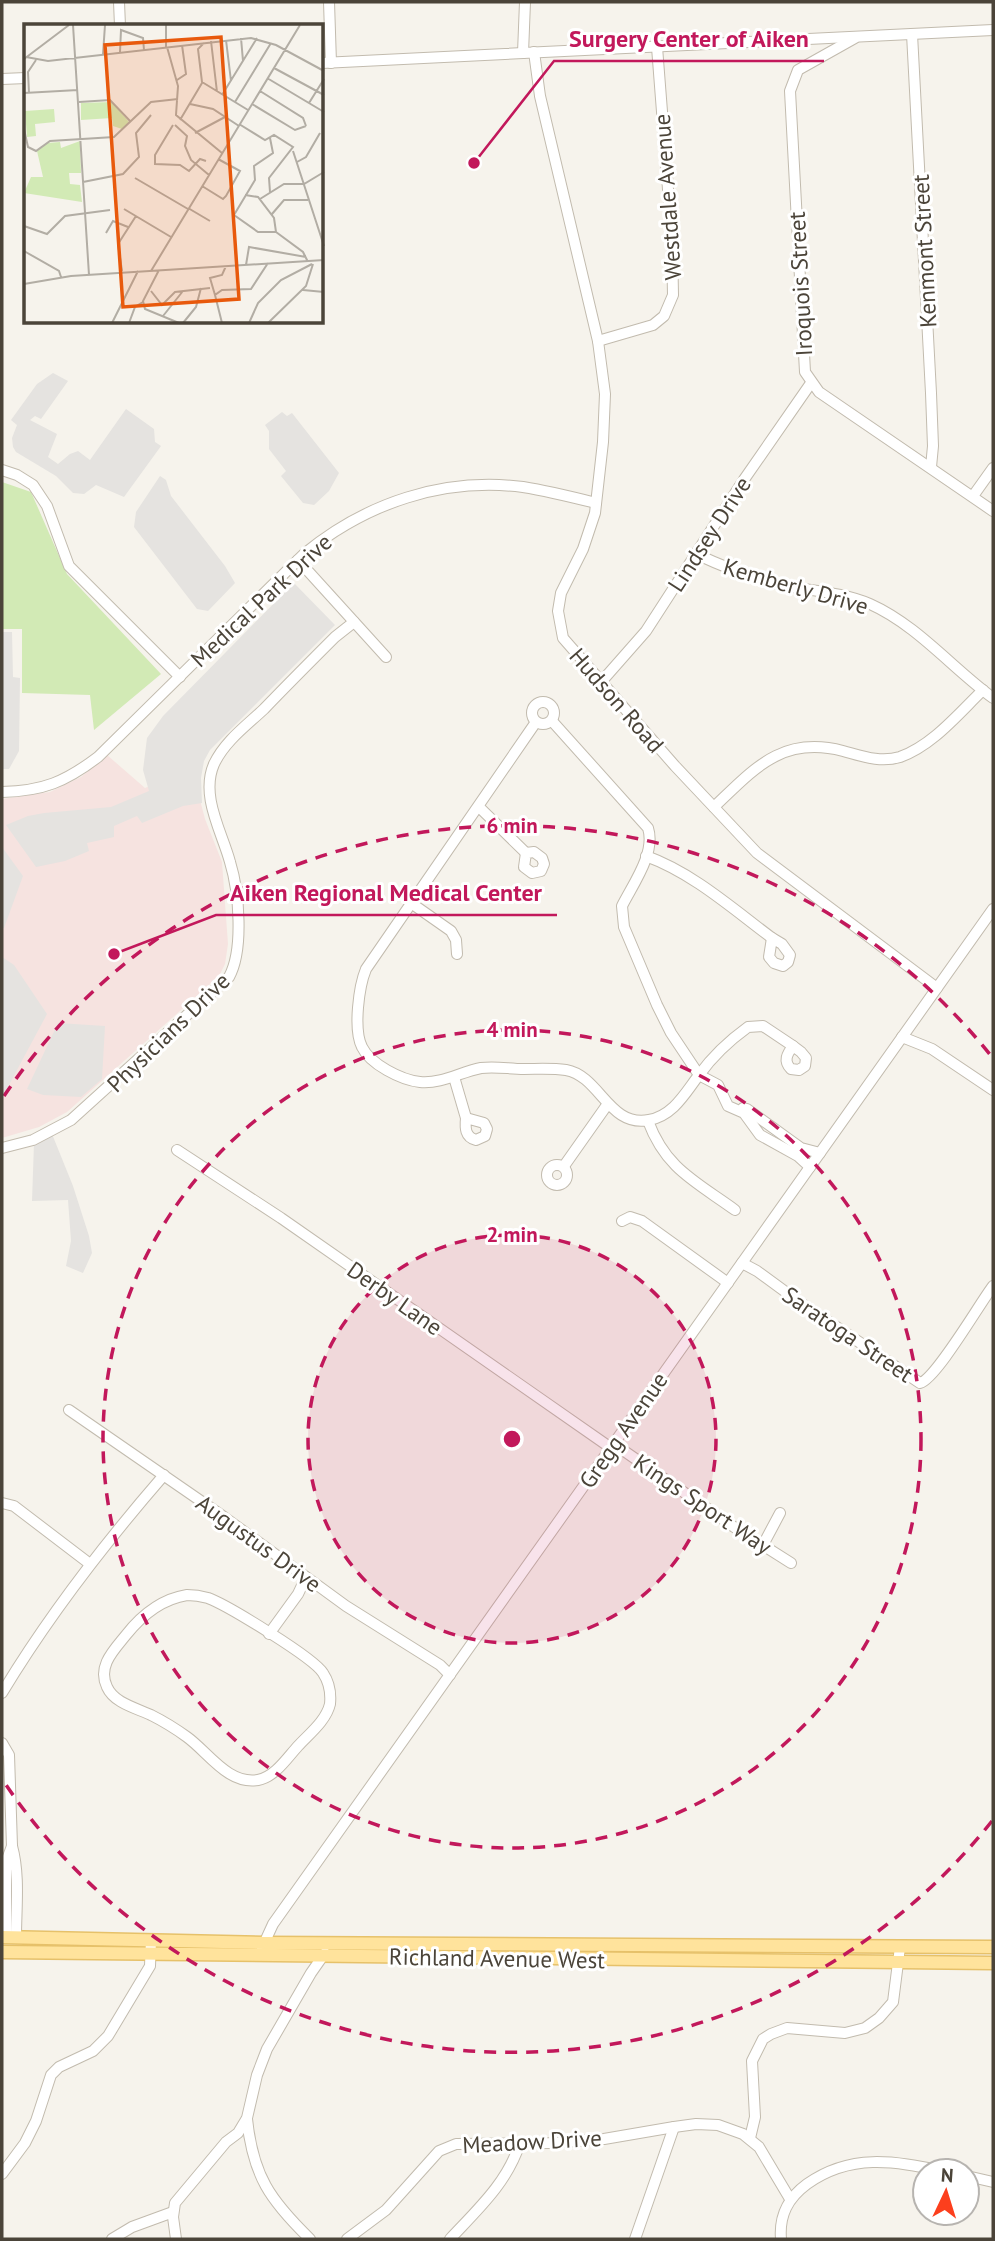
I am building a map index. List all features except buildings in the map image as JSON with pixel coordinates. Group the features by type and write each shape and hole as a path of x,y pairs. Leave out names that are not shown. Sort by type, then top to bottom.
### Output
{"main road":[{"name":"Richland Avenue West","path":"8,1937 151,1940 261,1948"},
{"name":"Richland Avenue West","path":"2,1952 152,1955 261,1948 993,1947"},
{"name":"Richland Avenue West","path":"326,1948 485,1958 993,1963"}],"street":[{"path":"120,2 120,24"},
{"path":"329,2 327,63 993,30"},
{"name":"Hudson Road","path":"526,2 528,53 598,341 605,415 596,503 589,535 561,593 558,611 563,638 757,853 937,988"},
{"name":"Kenmont Street","path":"912,34 931,393 931,467"},
{"name":"Iroquois Street","path":"855,37 798,70 790,91 805,372 811,383 825,397 993,511"},
{"name":"Westdale Avenue","path":"598,341 653,325 664,316 673,295 672,241 657,47"},
{"path":"2,79 24,78"},
{"name":"Lindsey Drive","path":"602,681 646,631 743,481 811,383"},
{"path":"973,496 993,468"},
{"path":"2,470 33,485 47,506 69,566 180,677"},
{"name":"Medical Park Drive","path":"2,792 23,792 47,787 78,772 97,757 298,560 330,534 357,518 391,503 428,492 467,486 506,486 596,503"},
{"name":"Kemberly Drive","path":"696,554 728,569 765,581 845,596 870,604 905,626 993,698"},
{"path":"298,560 386,657"},
{"name":"Physicians Drive","path":"2,1148 46,1134 77,1116 229,977 237,955 236,893 231,864 215,821 212,771 230,741 335,637 354,622"},
{"path":"715,807 753,769 787,749 830,749 877,760 903,756 933,738 983,690"},
{"path":"536,722 534,708 542,701 552,706 552,720"},
{"path":"536,722 552,720"},
{"path":"552,720 645,823 650,839 646,856 622,906 622,920 663,1019 699,1075 718,1085 728,1106 744,1113 755,1130 766,1140 797,1156 810,1167"},
{"path":"536,722 363,976 358,1022 362,1048 370,1057 400,1076 419,1082 454,1077 480,1068 568,1071 591,1084 607,1105 626,1117 648,1121 664,1114 680,1102 699,1075 748,1027 763,1026 793,1046"},
{"path":"479,807 526,853"},
{"path":"646,856 670,866 700,885 772,938"},
{"path":"411,902 451,931 456,940 457,954"},
{"name":"Gregg Avenue","path":"261,1948 273,1924 993,909"},
{"path":"902,1037 932,1049 993,1090"},
{"path":"454,1077 466,1118"},
{"path":"564,1166 607,1105"},
{"path":"728,1106 747,1109 801,1148 820,1153"},
{"path":"648,1121 662,1150 679,1171 735,1210"},
{"name":"Derby Lane","path":"177,1150 281,1218 612,1446"},
{"path":"622,1221 630,1217 642,1221 728,1283"},
{"name":"Saratoga Street","path":"742,1263 920,1383 927,1381 945,1358 993,1286"},
{"name":"Augustus Drive","path":"69,1410 306,1577 440,1665 450,1675"},
{"name":"Kings Sport Way","path":"612,1446 791,1563"},
{"path":"2,1693 21,1660 90,1564 164,1475"},
{"path":"2,1503 14,1506 90,1564"},
{"path":"763,1545 780,1513"},
{"path":"269,1634 298,1594 306,1577"},
{"path":"195,1595 211,1599 269,1634 310,1658 323,1672 330,1696 328,1710 320,1723 280,1766 264,1778 245,1780 233,1775 189,1738 118,1699 106,1685 104,1671 107,1659 130,1631 153,1609 179,1597 195,1595"},
{"path":"2,1743 9,1755 12,1846 16,1859 8,1937"},
{"path":"2,2174 25,2143 36,2121 51,2075 101,2044 150,1966 151,1940"},
{"path":"790,2199 767,2157 750,2138 755,2117 752,2061 763,2039 787,2028 845,2033 864,2028 884,2013 893,2002 900,1947"},
{"path":"176,2239 173,2212 176,2203 226,2142 238,2133 247,2118 262,2060 326,1948"},
{"path":"247,2118 256,2164 263,2183 272,2198 310,2239"},
{"name":"Meadow Drive","path":"347,2239 386,2210 444,2148 456,2144 604,2139 696,2124 718,2125 750,2138"},
{"path":"635,2239 674,2127"},
{"path":"450,2239 500,2183 514,2163 520,2143"},
{"path":"782,2239 781,2223 790,2199 827,2171 855,2162 911,2165"},
{"path":"112,2239 132,2227 173,2212"}],"shaded area":[{"path":"53,373 68,381 41,419 35,416 30,420 57,434 48,457 58,464 78,451 90,460 126,409 154,429 155,442 161,446 124,497 96,485 84,494 73,493 56,476 16,452 13,447 12,438 17,425 11,420 37,384"},
{"path":"282,412 287,416 292,413 339,473 329,491 314,505 303,503 281,476 286,471 269,449 269,431 265,425"},
{"path":"160,476 166,480 171,496 235,583 208,611 197,609 134,527 136,512"},
{"path":"294,583 335,625 210,750 204,761 201,778 202,803 183,806 142,823 137,816 114,826 114,837 87,843 89,851 65,861 36,867 6,825 44,813 111,807 149,791 143,770 147,738 163,716"},
{"path":"2,632 12,632 13,677 20,678 19,751 9,769 2,769"},
{"path":"107,755 145,788 165,780 199,796 222,862 228,944 225,964 219,976 67,1112 39,1127 2,1138 2,799 50,792 81,777"},
{"path":"2,847 23,876 4,928 2,928"},
{"path":"2,957 14,965 47,1014 2,1098"},
{"path":"58,1023 105,1026 102,1079 81,1097 43,1095 27,1089"},
{"path":"52,1134 89,1236 92,1253 83,1273 66,1266 71,1241 68,1200 32,1201 34,1143"}],"green space":[{"path":"2,482 31,492 67,574 161,674 94,730 90,695 22,693 22,629 2,629"}],"place":[{"name":"Surgery Center of Aiken","path":"474,163"},
{"name":"Aiken Regional Medical Center","path":"114,954"}]}
